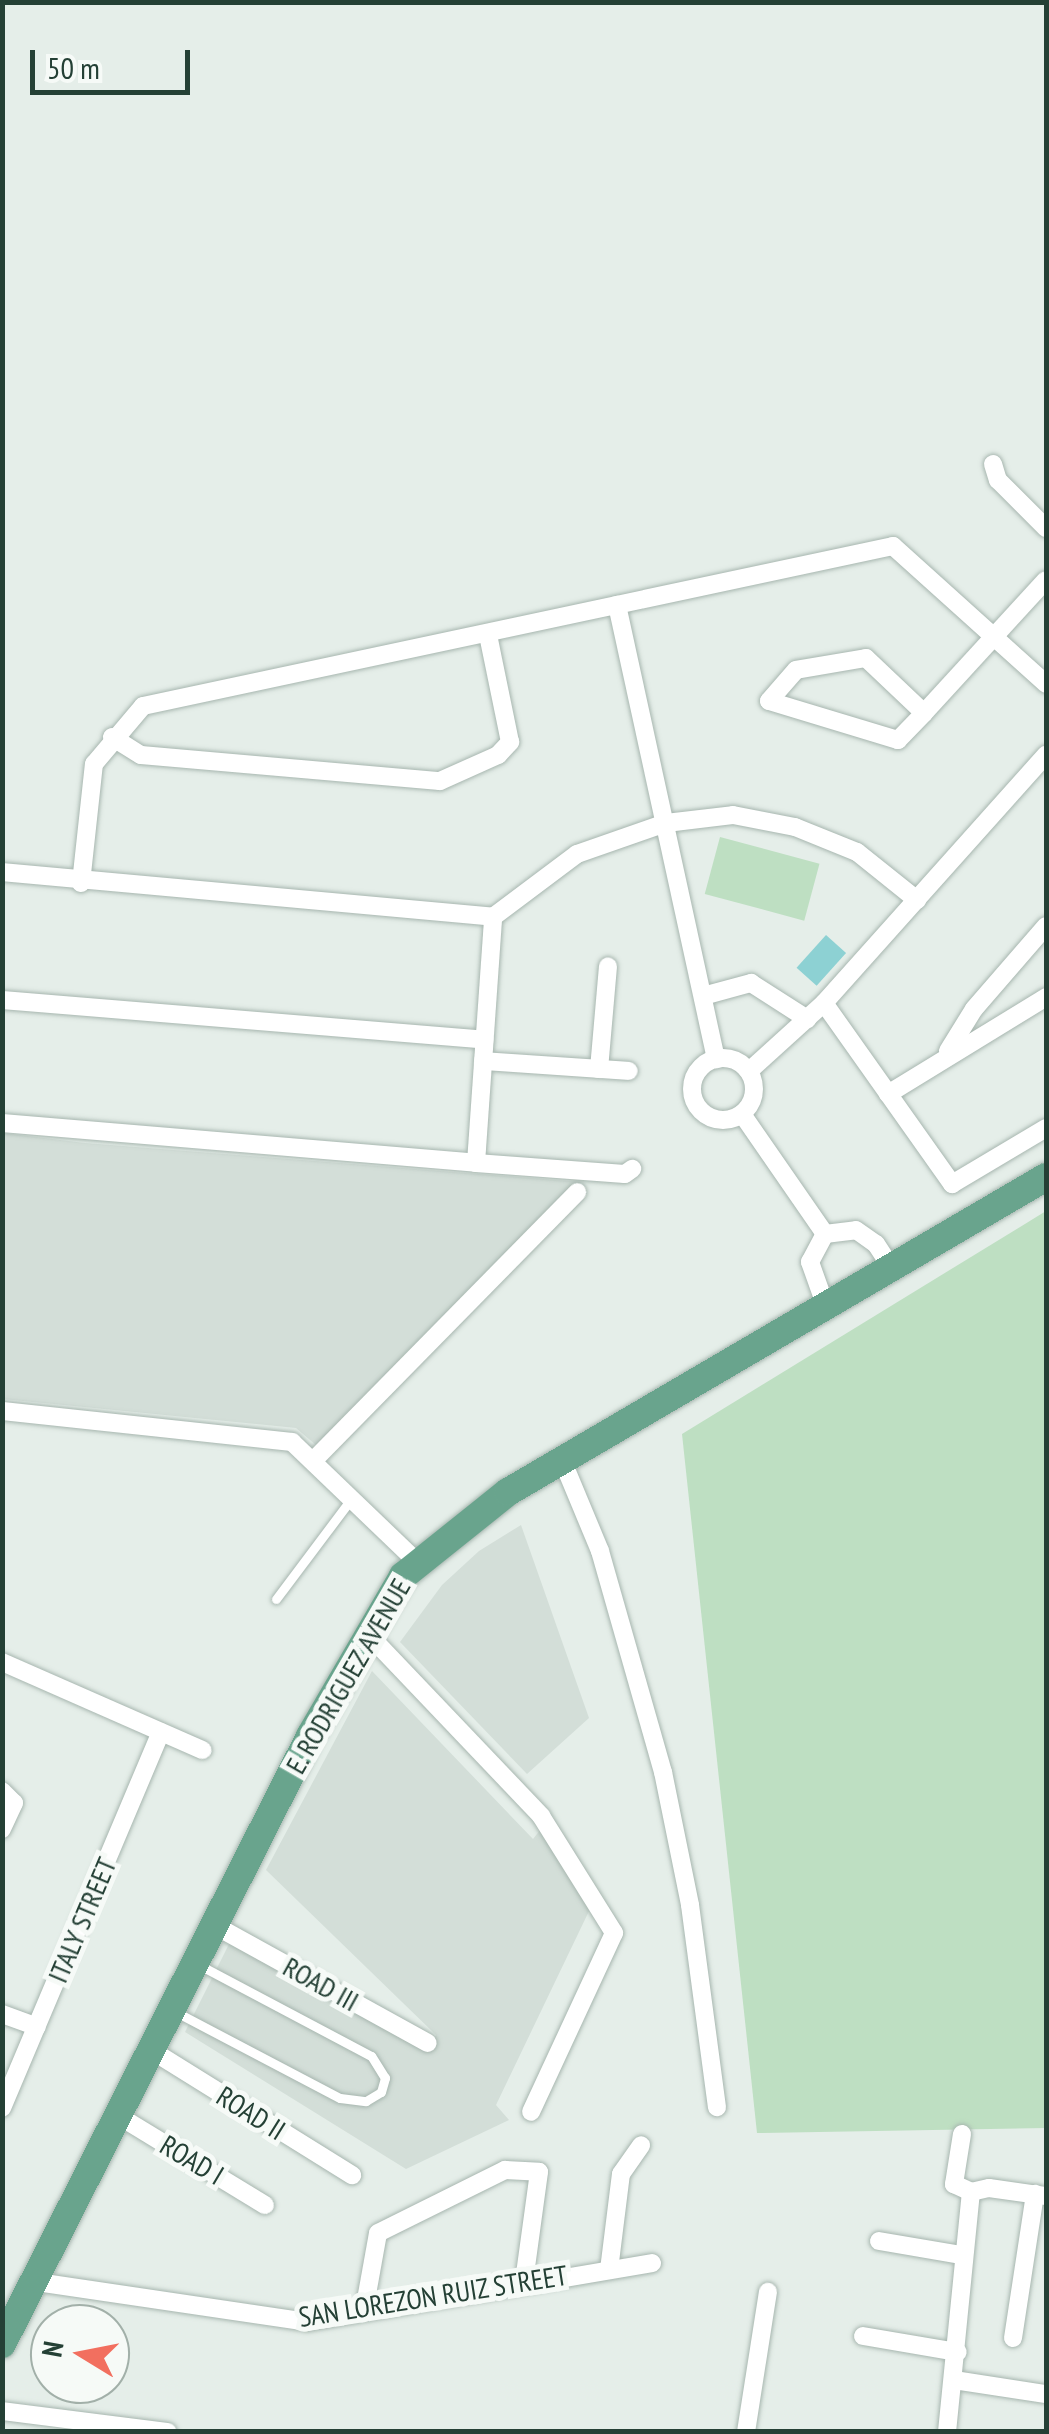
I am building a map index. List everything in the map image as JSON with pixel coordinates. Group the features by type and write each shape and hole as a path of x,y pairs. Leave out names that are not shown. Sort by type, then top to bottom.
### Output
{"main road":[{"name":"E. RODRIGUEZ AVENUE","path":"6,2333 37,2282 194,1963 366,1634 417,1562 465,1520 1046,1177"}],"street":[{"path":"993,464 998,480 1046,528"},
{"path":"80,883 94,764 112,737 143,706 488,636 893,546 1046,684"},
{"path":"924,714 866,658 796,670 769,701 898,740 924,714 1046,580"},
{"path":"617,605 716,1058"},
{"path":"112,737 141,755 440,781 510,742 488,636"},
{"path":"748,1070 824,1003 1046,755"},
{"path":"2,872 80,883 493,917 577,854 666,823 734,815 794,828 858,852 917,900"},
{"path":"476,1163 493,917"},
{"path":"947,1052 974,1010 1046,926"},
{"path":"599,1069 608,966"},
{"path":"703,996 751,982 807,1019"},
{"path":"888,1094 947,1052 1046,997"},
{"path":"2,1000 484,1040"},
{"path":"824,1003 952,1184 1046,1128"},
{"path":"716,1058 734,1060 748,1070 755,1090 742,1114"},
{"path":"716,1058 694,1079 695,1102 712,1118 742,1114"},
{"path":"483,1060 629,1071"},
{"path":"742,1114 826,1234"},
{"path":"2,1123 625,1174 632,1169"},
{"path":"312,1462 577,1192"},
{"path":"826,1234 856,1230 876,1244 892,1268"},
{"path":"826,1234 810,1262 826,1307"},
{"path":"2,1411 292,1442 417,1562"},
{"path":"563,1462 600,1551 663,1772 690,1904 716,2107"},
{"path":"366,1634 541,1816 614,1932 531,2112"},
{"path":"2,1662 202,1750"},
{"name":"ITALY STREET","path":"2,2108 161,1732"},
{"path":"2,1791 14,1803 2,1829"},
{"name":"ROAD III","path":"214,1925 428,2043"},
{"path":"2,2014 37,2027"},
{"name":"ROAD II","path":"151,2050 352,2175"},
{"name":"ROAD I","path":"118,2116 265,2205"},
{"path":"962,2134 954,2184 971,2192 989,2188 1041,2195 1013,2338"},
{"path":"609,2270 621,2174 641,2145"},
{"path":"364,2310 378,2233 505,2170 539,2172 524,2282"},
{"path":"947,2432 971,2192"},
{"path":"879,2241 962,2255"},
{"name":"SAN LOREZON RUIZ STREET","path":"37,2282 307,2322 652,2263"},
{"path":"746,2432 768,2292"},
{"path":"863,2336 958,2352"},
{"path":"954,2380 1046,2394"},
{"path":"2,2410 168,2432"}],"lane":[{"path":"276,1600 351,1499"},
{"path":"172,2010 340,2098 366,2101 381,2092 385,2078 371,2056 194,1963"}],"shaded area":[{"path":"3,1133 85,1143 581,1182 316,1445 296,1428 3,1399"},
{"path":"521,1525 589,1718 527,1774 400,1642 442,1585 479,1551"},
{"path":"372,1671 533,1839 541,1829 590,1909 496,2105 509,2120 406,2169 185,2032 230,1942 428,2049 436,2035 266,1870"}],"green space":[{"path":"720,837 819,864 804,921 705,894"},
{"path":"1046,1211 1046,2128 757,2133 682,1434"}],"water":[{"path":"826,935 846,953 817,986 797,968"}]}
